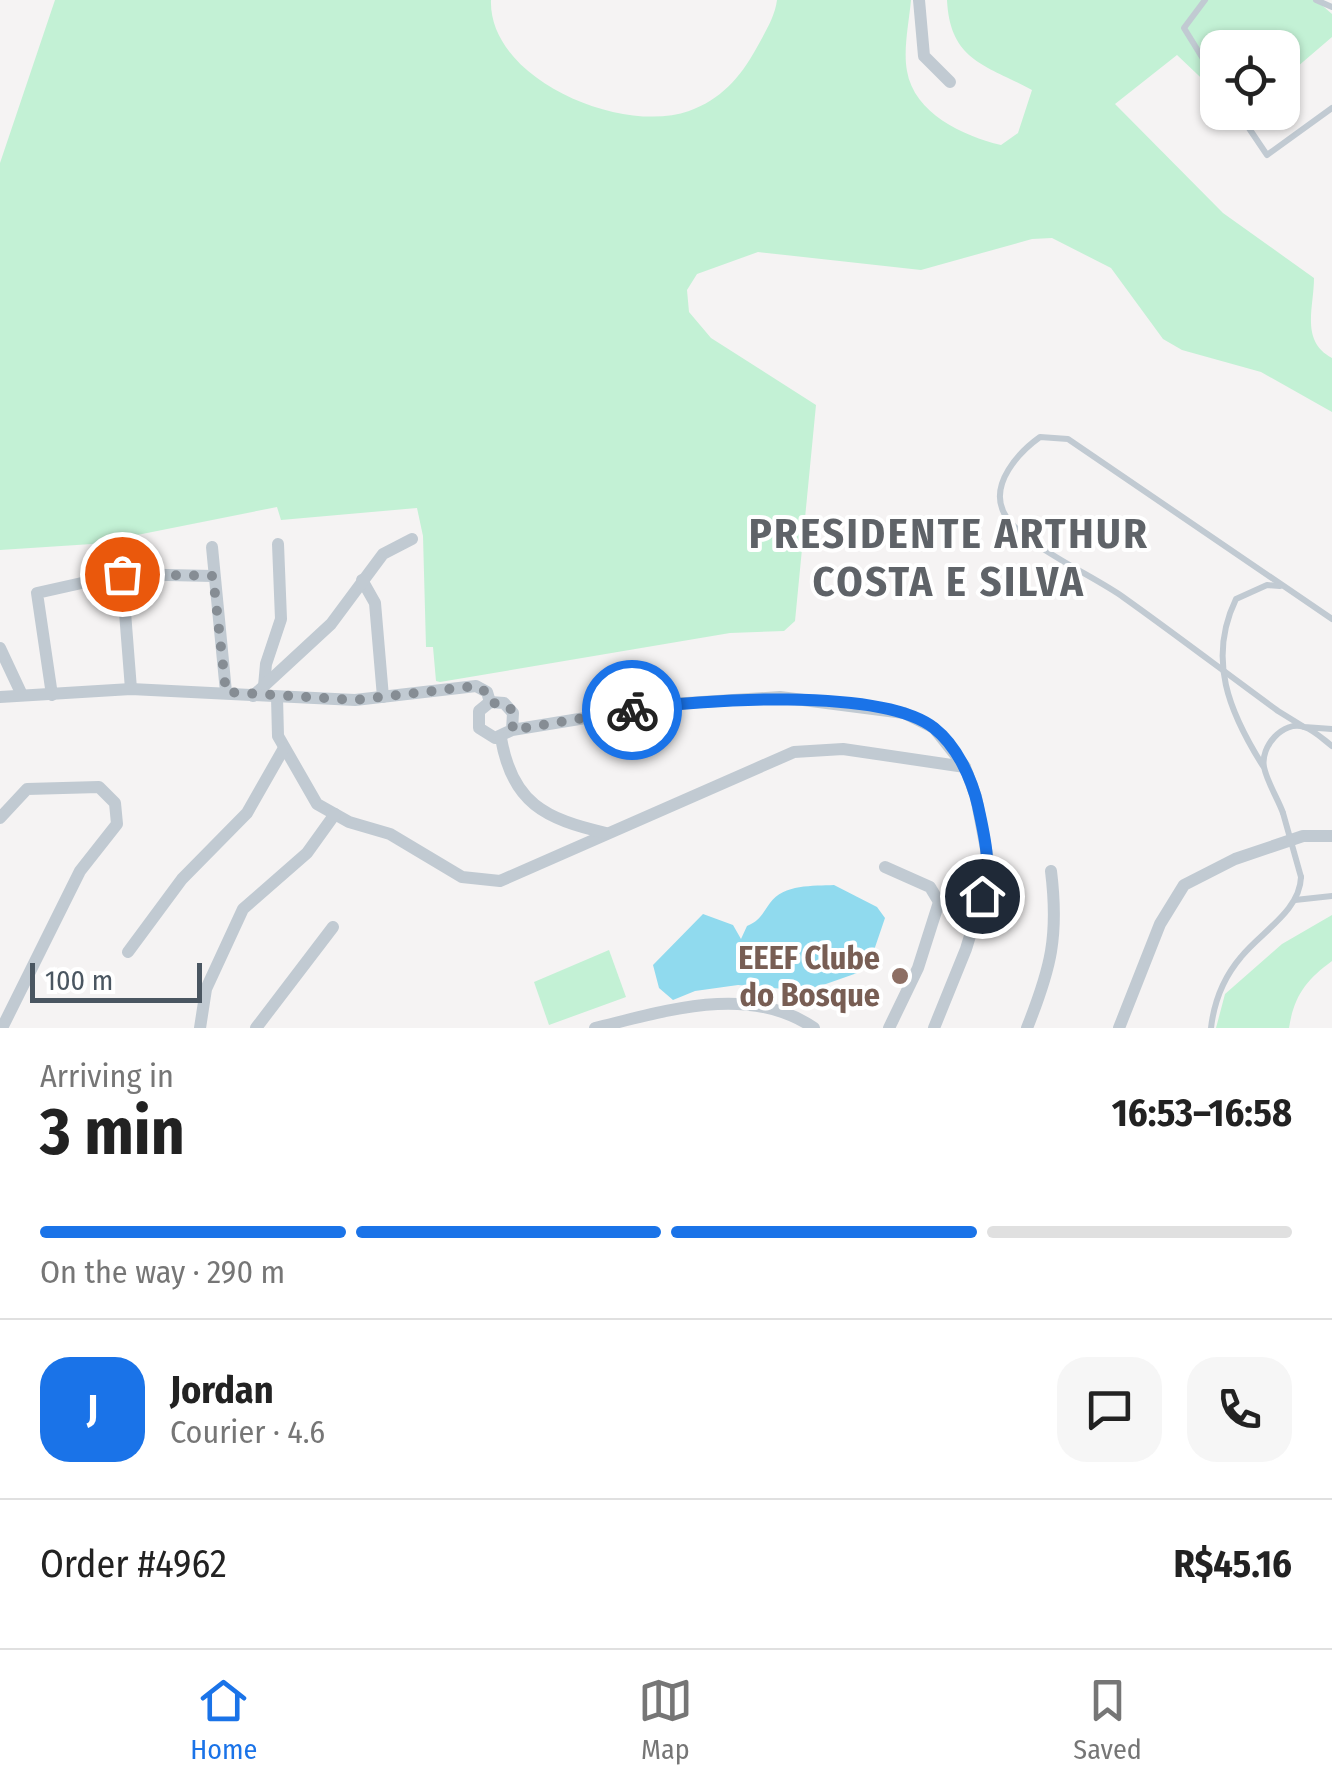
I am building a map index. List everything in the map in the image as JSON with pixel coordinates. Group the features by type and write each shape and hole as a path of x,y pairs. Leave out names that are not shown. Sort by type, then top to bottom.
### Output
{"street":[{"path":"918,0 924,56 950,82"},
{"path":"258,691 332,624 383,554 412,539"},
{"path":"258,691 281,619 278,544"},
{"path":"212,547 226,692"},
{"path":"52,695 37,593 122,574 213,576"},
{"path":"122,574 131,689"},
{"path":"362,580 375,604 383,697"},
{"path":"0,648 22,695"},
{"path":"0,696 131,689 258,691 277,697 383,697 476,686 486,692 490,702"},
{"path":"277,697 278,736 317,804 390,834 462,877 500,881 794,752 842,749 965,767"},
{"path":"490,702 479,711 479,728 488,737 671,704 780,697 904,713 934,728 965,767 976,797 990,870 966,950 934,1028"},
{"path":"490,702 510,707 514,720 507,734 506,769 532,807 573,826 606,833"},
{"path":"128,952 182,878 247,813 284,748"},
{"path":"0,818 27,789 99,787 116,803 116,824 80,872 2,1028"},
{"path":"200,1028 206,988 244,908 308,852 335,814"},
{"path":"1118,1028 1174,896 1196,878 1235,859 1303,836 1332,836"},
{"path":"886,867 930,887 939,902 918,968 890,1027"},
{"path":"1027,1028 1051,968 1056,922 1051,871"},
{"path":"256,1028 332,927"},
{"path":"595,1028 682,1008 744,1002 814,1028"}],"lane":[{"path":"1200,54 1184,28 1205,0"},
{"path":"1316,0 1332,8"},
{"path":"1250,130 1267,155 1332,108"},
{"path":"1332,619 1068,439 1040,436 1013,461 1000,494 1002,508 1016,528 1122,596 1222,673 1332,746"},
{"path":"1211,1028 1214,1007 1225,981 1242,956 1294,900 1301,877 1283,813 1237,717 1222,673 1220,644 1236,599 1267,584 1286,588"},
{"path":"1263,766 1266,748 1276,735 1304,727 1332,729"},
{"path":"1294,900 1332,896"}],"green space":[{"path":"55,0 491,0 496,28 511,54 535,76 596,107 629,115 661,116 689,111 728,87 756,49 777,0 911,0 906,63 911,86 919,99 956,129 1001,145 1018,133 1032,90 986,67 963,49 955,36 947,0 1316,0 1332,14 1332,37 1300,64 1300,30 1200,30 1200,77 1177,55 1115,104 1223,213 1314,278 1312,333 1322,351 1332,358 1332,412 1261,372 1182,350 1163,339 1111,268 1052,238 1032,239 921,270 758,252 697,274 687,290 689,312 711,338 816,405 795,621 784,631 730,633 440,682 436,681 433,647 426,647 423,536 417,508 281,520 277,507 92,544 0,550 0,163"},
{"path":"1332,915 1332,961 1303,990 1289,1028 1216,1028 1225,994 1282,944"},
{"path":"609,950 626,997 549,1025 534,982"}],"water":[{"path":"834,885 877,907 885,918 870,962 860,972 806,991 738,985 695,991 673,1000 659,988 653,965 703,914 733,925 741,939 747,926 783,892"}],"way so far":[{"path":"122,574 213,576 226,692 355,700 476,686 486,692 490,702 504,702 510,707 512,730 632,710"}],"place":[{"name":"EEEF Clube do Bosque","path":"900,976"}],"district":[{"name":"PRESIDENTE ARTHUR COSTA E SILVA","path":"949,558"}],"route":[{"path":"632,710 780,697 904,713 934,728 965,767 976,797 990,870 982,896"}]}
